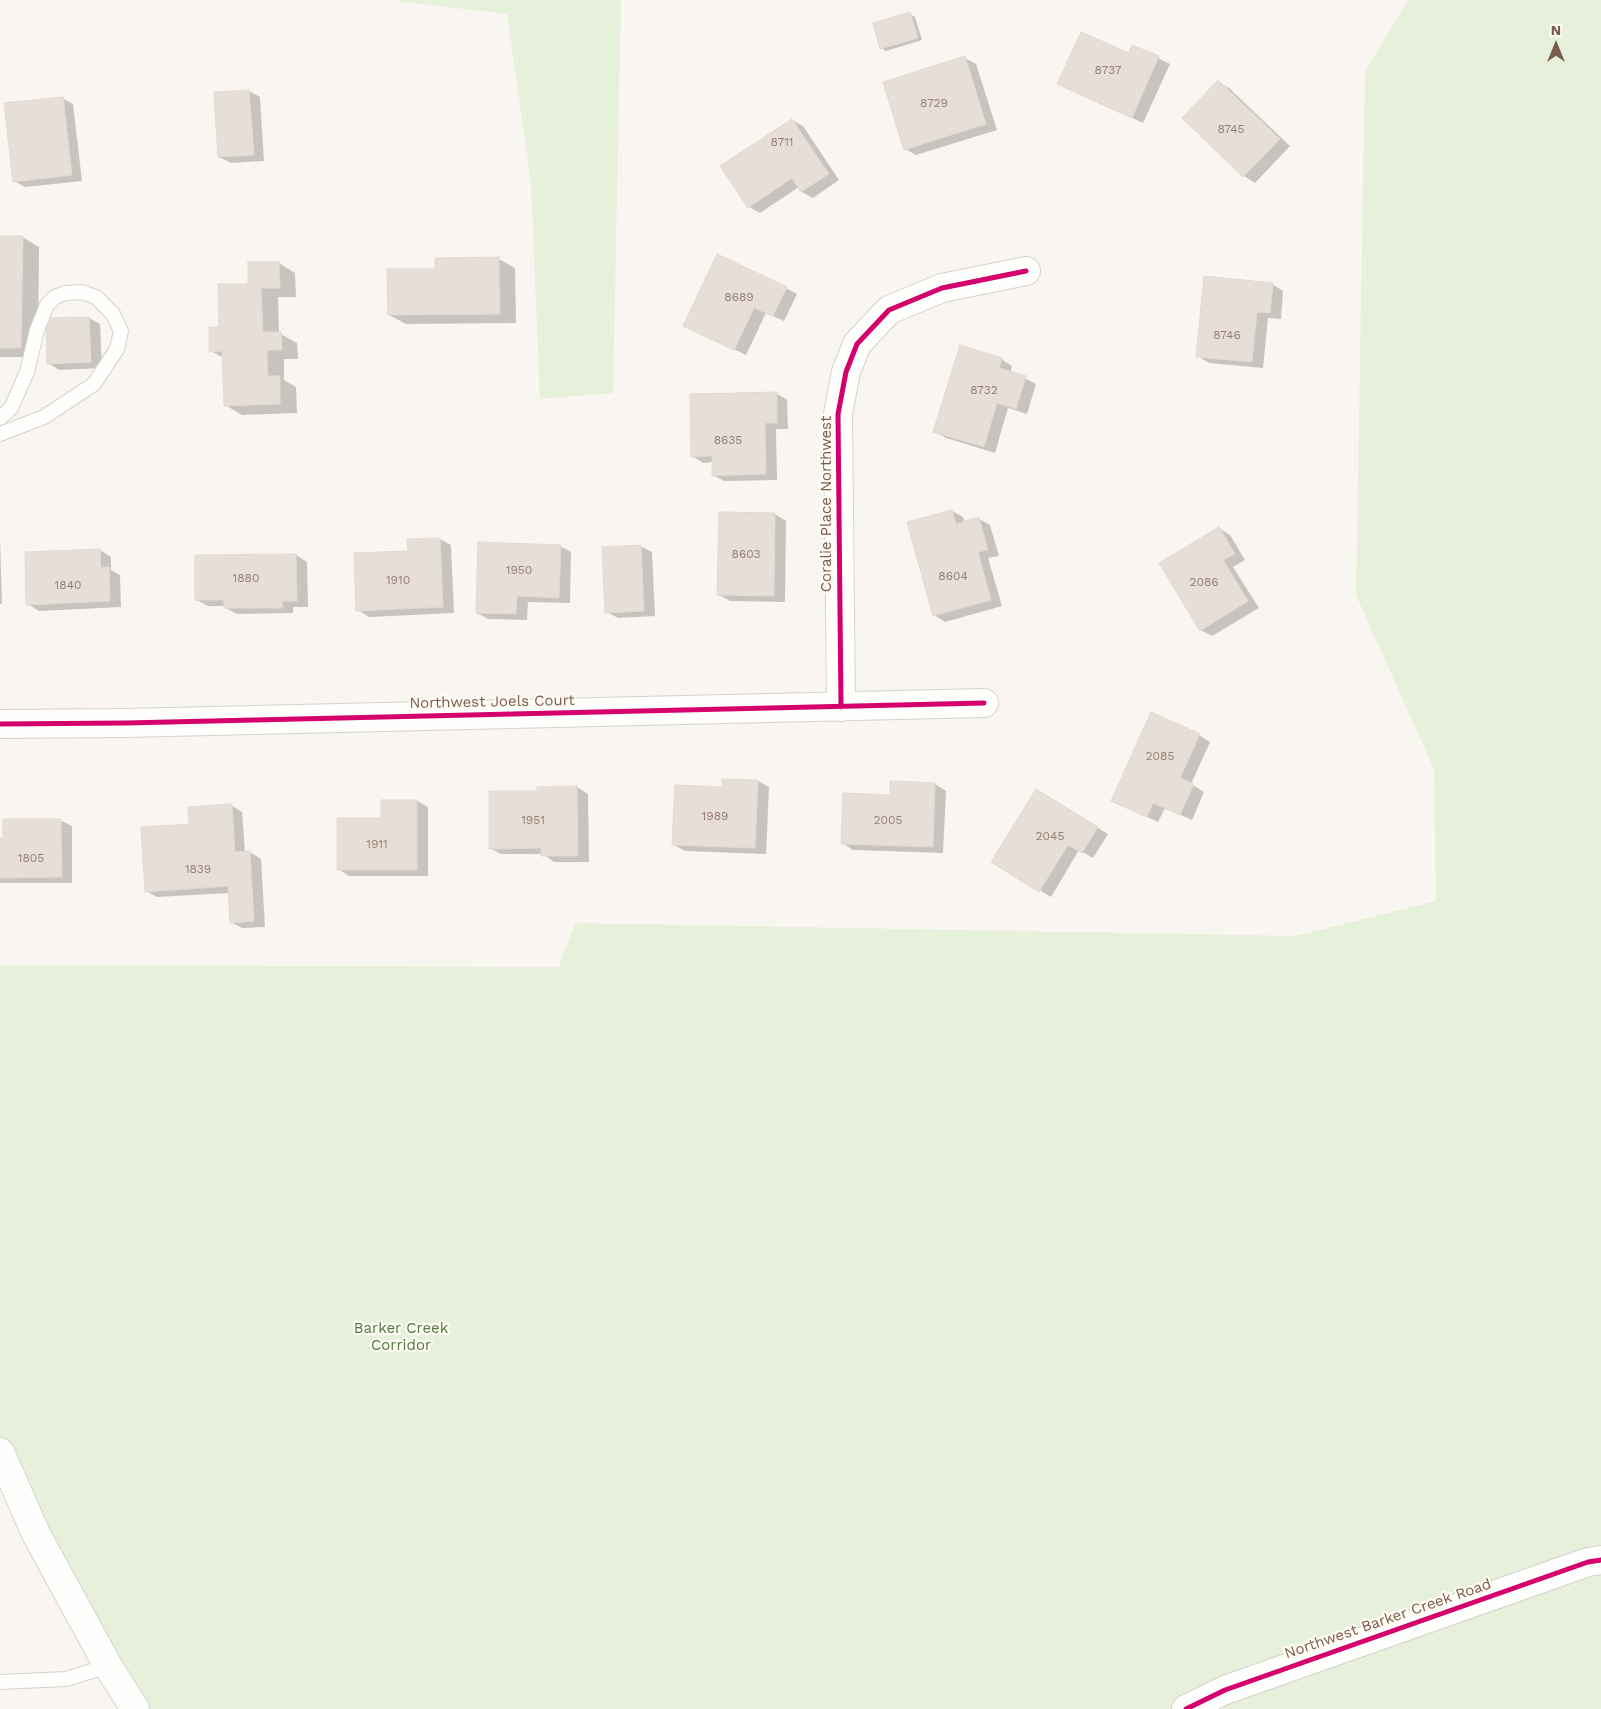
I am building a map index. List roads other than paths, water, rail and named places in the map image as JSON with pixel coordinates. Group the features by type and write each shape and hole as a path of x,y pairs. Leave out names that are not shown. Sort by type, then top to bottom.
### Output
{"street":[{"name":"Coralie Place Northwest","path":"841,707 838,414 846,372 857,344 889,310 942,288 1026,271"},
{"name":"Northwest Joels Court","path":"0,724 126,723 984,703"},
{"path":"0,1452 36,1534 108,1666 135,1709"},
{"name":"Northwest Barker Creek Road","path":"1186,1709 1225,1690 1588,1562 1601,1560"}],"lane":[{"path":"0,418 11,408 27,372 37,330 47,305 55,297 65,293 82,292 96,297 113,314 121,331 117,349 94,384 44,417 0,434"},
{"path":"0,1682 66,1679 108,1666"}],"park label":[{"name":"Barker Creek Corridor","path":"401,1338"}]}
